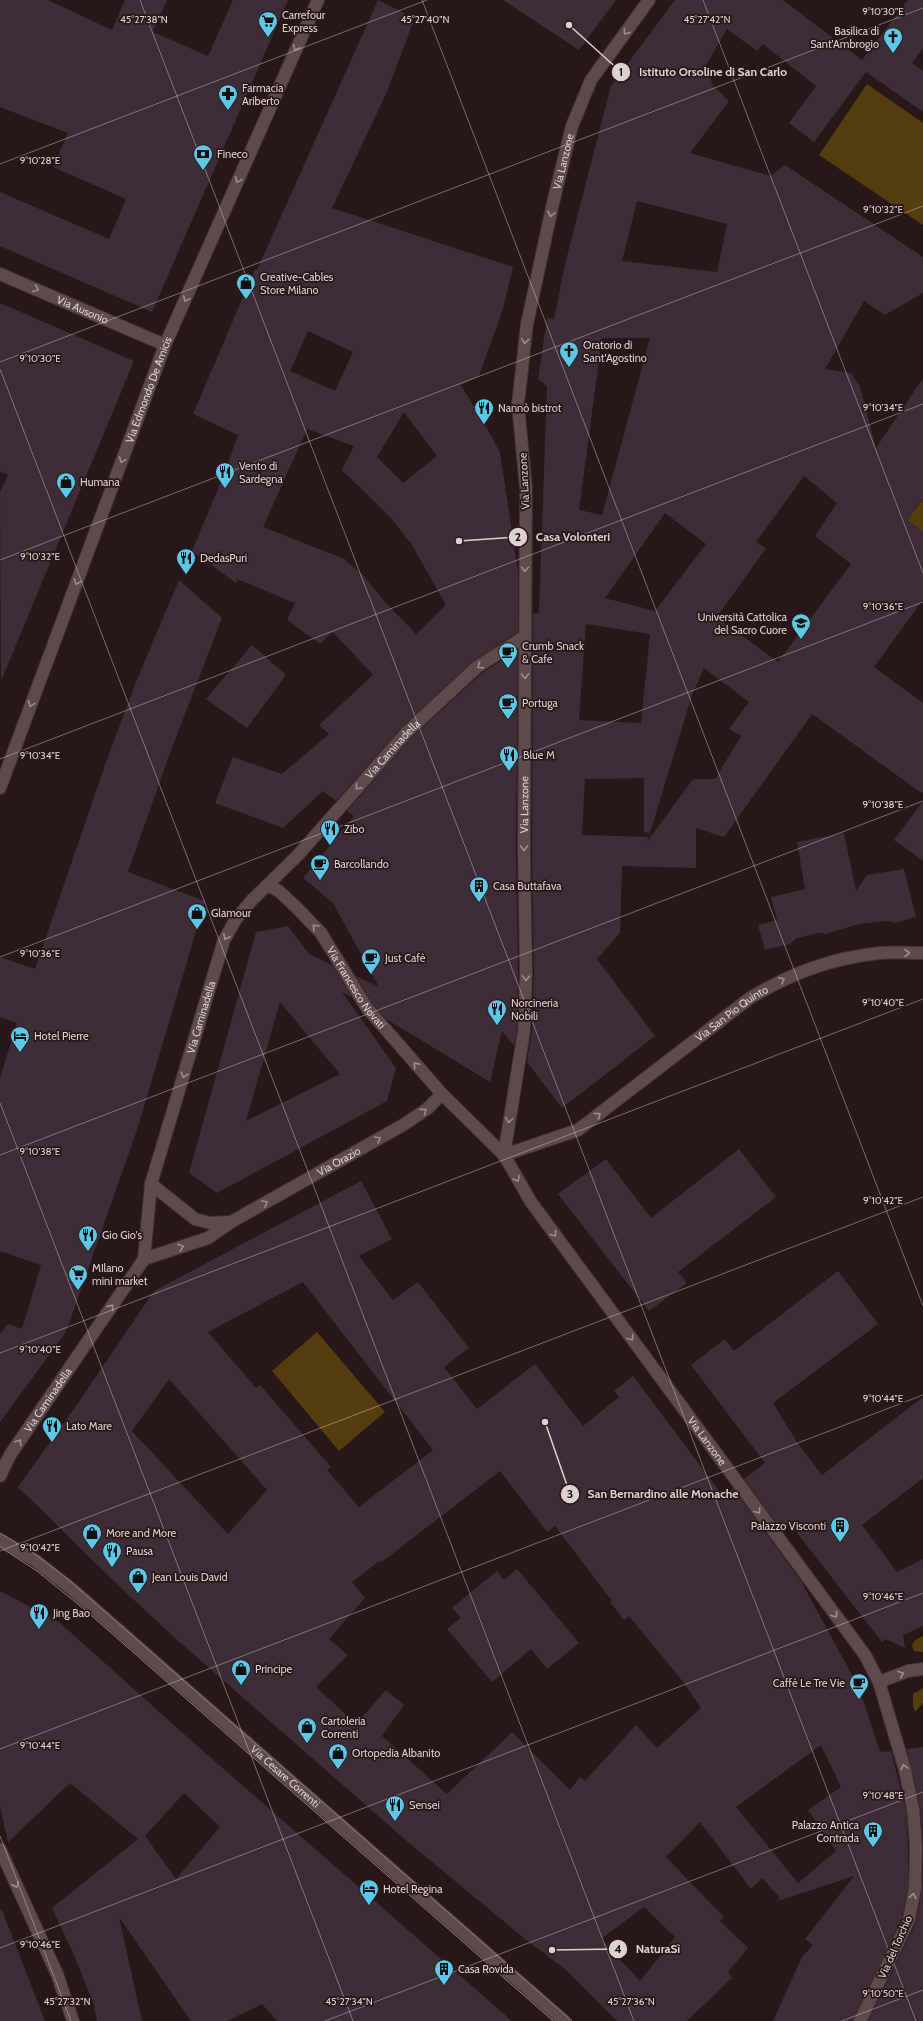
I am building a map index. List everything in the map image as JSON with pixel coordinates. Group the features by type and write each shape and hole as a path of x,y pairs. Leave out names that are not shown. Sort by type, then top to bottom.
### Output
{"street":[{"name":"Via Edmondo De Amicis","path":"0,788 165,345 318,0"},
{"name":"Via Lanzone","path":"649,0 592,80 572,126 553,203 527,324 518,404 526,489 524,637 524,849 526,972 524,1031 504,1155 531,1202 865,1655 879,1682"},
{"name":"Via Ausonio","path":"0,274 165,345"},
{"name":"Via Caminadella","path":"0,1476 5,1463 144,1259 151,1184 224,940 236,919 298,855 407,732 478,667 524,637"},
{"name":"Via Francesco Novati","path":"268,885 280,892 321,933 367,1008 442,1094 504,1155"},
{"name":"Via San Pio Quinto","path":"504,1155 566,1136 579,1129 750,998 777,982 810,968 846,959 881,953 923,953"},
{"name":"Via Orazio","path":"144,1259 208,1238 231,1222 403,1125 427,1109 442,1094"},
{"name":"Via Orazio","path":"151,1184 195,1219 210,1223 231,1222"},
{"name":"Via Cesare Correnti","path":"0,1540 36,1561 73,1590 564,2021"},
{"path":"879,1682 908,1671 923,1668"},
{"name":"Via del Torchio","path":"860,2021 909,1920 915,1888 916,1846 913,1809 906,1770 879,1682"},
{"path":"0,1849 57,1974 73,2021"}],"shaded area":[{"path":"867,84 923,123 923,225 819,155"},
{"path":"923,499 923,532 907,520"},
{"path":"317,1332 385,1412 339,1451 272,1371"},
{"path":"923,1636 923,1652 914,1651 912,1645 915,1640"},
{"path":"923,1688 923,1703 915,1712 913,1706 913,1694"}],"building":[{"path":"0,0 48,0 112,30 125,0 167,0 153,32 208,56 233,0 288,0 152,312 0,246 0,192 109,239 126,199 53,167 68,133 0,107"},
{"path":"378,0 404,13 402,18 413,23 386,94 332,208 513,267 503,309 479,376 461,385 500,453 518,571 518,632 472,662 402,727 336,801 323,791 283,828 215,803 233,757 282,774 329,734 319,725 373,675 333,632 320,644 287,620 295,603 237,579 236,583 192,551 225,472 238,435 193,414 255,269 257,270","holes":["308,331 353,352 335,391 290,371","404,412 437,456 403,483 377,457","307,429 354,446 342,470 390,517 412,545 446,605 416,634 385,602 362,574 342,558 263,527"]},
{"path":"503,0 616,0 579,50"},
{"path":"675,0 783,0 862,60 908,0 923,0 923,48 912,63 923,71 923,112 866,72 814,142 789,123 816,86 763,44 757,51 727,29 706,65 713,86 729,101 690,153 771,176 785,165 923,257 923,293 885,315 864,301 825,369 851,373 860,387 876,448 923,378 923,498 907,520 923,532 923,600 874,667 923,703 923,794 812,714 724,837 696,828 696,868 622,866 620,933 597,959 655,1036 562,1108 527,1062 532,1031 534,973 532,849 533,614 539,613 547,386 538,379 547,318 554,319 565,264 611,86","holes":["637,201 727,224 717,272 622,261","602,338 650,338 602,515 579,510","804,476 837,503 815,536 851,564 778,662 717,617 766,548 756,542","665,513 706,544 655,611 605,598","586,624 650,634 641,723 579,720","704,668 749,702 729,729 741,736 715,779 693,779 647,842 648,837 582,835 585,779 644,778 644,832 650,833 692,695"]},
{"path":"0,303 134,361 1,681 0,492 8,475 0,471"},
{"path":"179,580 222,618 170,753 128,872 205,901 137,1130 66,1332 0,1422 0,1334 8,1324 22,1329 41,1265 0,1251 0,1078 17,1023 0,1017 0,957 35,969 106,762 138,677"},
{"path":"252,645 286,675 247,728 206,699"},
{"path":"518,650 516,849 518,973 517,1030 514,1046 502,1031 490,1082 386,1019 373,1004 356,976 379,987 333,903 303,878 354,816 347,811 412,737 482,673"},
{"path":"923,801 923,861 894,840"},
{"path":"844,833 856,891 867,875 904,869 916,917 895,923 887,921 859,924 823,935 824,933 818,933 797,938 790,944 765,950 758,925 777,920 771,897 805,889 797,842"},
{"path":"288,926 309,954 332,965 352,997 342,992 396,1068 387,1101 217,1193 189,1173 256,932","holes":["280,1002 340,1074 246,1121"]},
{"path":"739,1149 776,1197 678,1272 687,1283 649,1311 558,1194 606,1159 651,1218"},
{"path":"361,1181 392,1239 359,1256 393,1300 418,1282 469,1348 444,1367 477,1409 535,1364 583,1426 619,1397 614,1391 633,1376 723,1496 733,1488 801,1581 860,1690 880,1752 891,1751 906,1810 908,1887 902,1918 853,2021 773,2021 802,1957 813,1945 805,1939 854,1876 778,1901 780,1898 762,1878 751,1889 700,1822 666,1857 724,1917 720,1921 748,1948 728,1972 732,1978 687,2021 617,2021 565,1969 525,1939 408,1842 175,1638 120,1587 18,1487 76,1406 154,1291","holes":["303,1282 433,1450 359,1507 327,1470 331,1467 260,1385 256,1388 208,1332","169,1379 267,1490 228,1534 132,1431","500,1471 547,1532 555,1526 612,1601 610,1602 624,1620 629,1616 684,1683 701,1708 657,1748 636,1725 585,1781 580,1777 570,1790 512,1732 447,1794 382,1736 404,1705 386,1690 356,1724 316,1687 348,1655 329,1639 365,1598 352,1582 378,1562 383,1561","821,1745 841,1787 808,1810 836,1851 798,1883 736,1807","644,1907 675,1937 640,1981 601,1939"]},
{"path":"838,1271 878,1324 773,1403 797,1442 822,1475 923,1397 923,1478 862,1525 897,1572 923,1559 923,1626 903,1635 905,1648 886,1639 882,1642 790,1524 782,1530 744,1479 765,1463 691,1365 725,1339 734,1351"},
{"path":"517,1569 579,1643 547,1669 531,1649 492,1682 447,1629 461,1618 452,1608 497,1571 504,1580"},
{"path":"0,1591 59,1622 195,1744 512,2021 277,2021 262,2004 227,2021 191,2021 119,1917 142,2021 97,2021 94,2005 74,1955 52,1908 138,1839 70,1783 8,1842 0,1806","holes":["184,1793 220,1827 176,1879 145,1836"]},
{"path":"923,1747 923,1840 920,1807 907,1749"},
{"path":"923,1867 923,2021 868,2021 916,1923 922,1889"},
{"path":"0,1910 2,1910 45,2021 0,2021"}],"tram line":[{"path":"0,1533 35,1554 70,1581 572,2021"},
{"path":"0,1547 37,1571 84,1609 553,2021"}],"place":[{"name":"Istituto Orsoline di San Carlo","path":"569,25"},
{"name":"Carrefour Express","path":"268,38"},
{"name":"Basilica di Sant'Ambrogio","path":"893,54"},
{"name":"Farmacia Ariberto","path":"228,111"},
{"name":"Fineco","path":"203,171"},
{"name":"Creative-Cables Store Milano","path":"246,300"},
{"name":"Oratorio di Sant'Agostino","path":"569,368"},
{"name":"Nannò bistrot","path":"484,425"},
{"name":"Vento di Sardegna","path":"225,489"},
{"name":"Humana","path":"66,499"},
{"name":"Casa Volonteri","path":"459,541"},
{"name":"DedasPuri","path":"186,575"},
{"name":"Università Cattolica del Sacro Cuore","path":"801,640"},
{"name":"Crumb Snack & Cafe","path":"508,669"},
{"name":"Portuga","path":"508,720"},
{"name":"Blue M","path":"509,772"},
{"name":"Zibo","path":"330,846"},
{"name":"Barcollando","path":"320,881"},
{"name":"Casa Buttafava","path":"479,903"},
{"name":"Glamour","path":"197,930"},
{"name":"Just Cafè","path":"371,975"},
{"name":"Norcineria Nobili","path":"497,1026"},
{"name":"Hotel Pierre","path":"20,1053"},
{"name":"Gio Gio's","path":"88,1252"},
{"name":"MIlano mini market","path":"78,1291"},
{"name":"San Bernardino alle Monache","path":"545,1422"},
{"name":"Lato Mare","path":"52,1443"},
{"name":"Palazzo Visconti","path":"840,1543"},
{"name":"More and More","path":"92,1550"},
{"name":"Pausa","path":"112,1568"},
{"name":"Jean Louis David","path":"138,1594"},
{"name":"Jing Bao","path":"39,1630"},
{"name":"Principe","path":"241,1686"},
{"name":"Caffè Le Tre Vie","path":"859,1700"},
{"name":"Cartoleria Correnti","path":"307,1744"},
{"name":"Ortopedia Albanito","path":"338,1770"},
{"name":"Sensei","path":"395,1822"},
{"name":"Palazzo Antica Contrada","path":"873,1848"},
{"name":"Hotel Regina","path":"369,1906"},
{"name":"NaturaSì","path":"552,1950"},
{"name":"Casa Rovida","path":"444,1986"}]}
